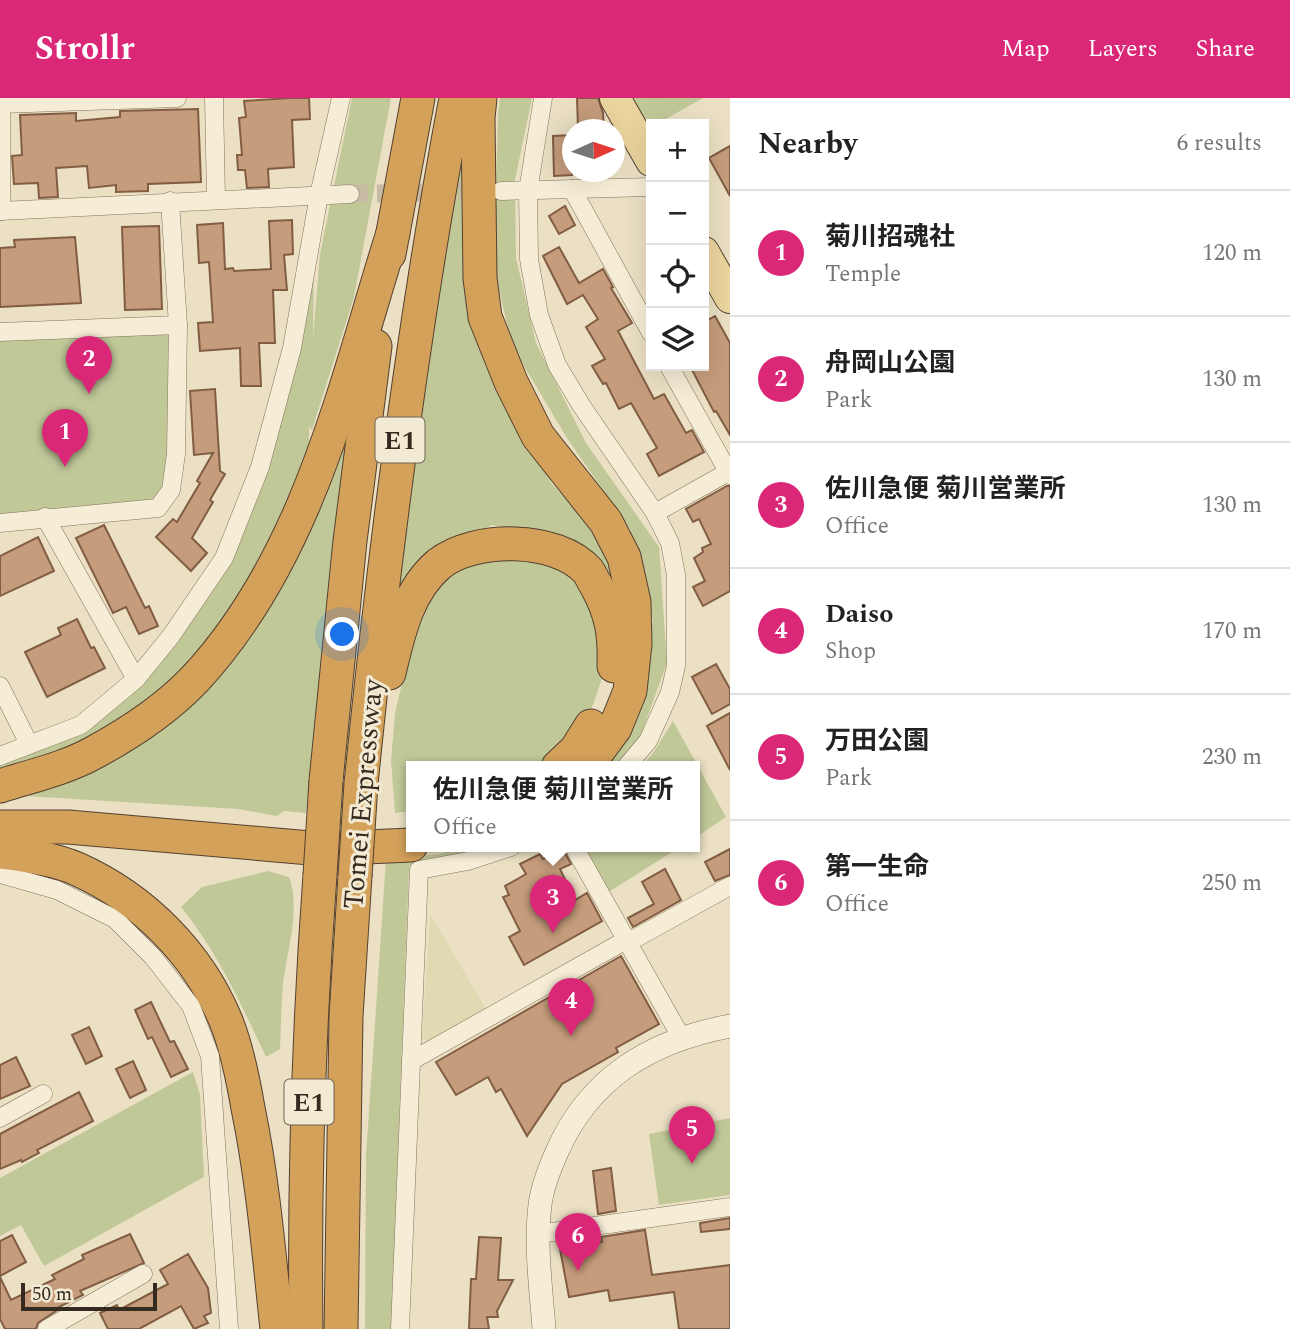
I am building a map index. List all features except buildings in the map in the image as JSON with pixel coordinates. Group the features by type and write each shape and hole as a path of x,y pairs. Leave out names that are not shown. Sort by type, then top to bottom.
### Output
{"highway":[{"name":"Tomei Expressway","path":"306,1329 306,1168 315,949 336,668 366,404 418,98"},
{"name":"Tomei Expressway","path":"341,1329 346,1016 361,784 378,610 398,450 428,247 456,98"},
{"path":"480,98 480,278 485,317 506,371 538,436 606,522 624,556 634,601 635,644 630,691 615,727 590,761"},
{"path":"0,786 93,754 150,718 192,682 231,637 262,591 288,542 321,462 393,233"},
{"path":"361,784 400,628 416,592 440,564 473,548 514,542 571,558 588,571 607,605 615,636 614,676 602,708 576,750 564,761"},
{"path":"0,809 53,808 129,813 299,829 341,830 406,825"},
{"path":"0,827 68,827 322,849 406,845"},
{"path":"3,871 19,854 76,868 121,893 165,928 199,969 226,1021 242,1074 258,1160 277,1329"}],"main road":[{"path":"615,98 646,152"},
{"path":"709,261 730,298"}],"street":[{"path":"177,98 1,104 1,211 350,194"},
{"path":"214,98 216,199"},
{"path":"0,756 81,725 136,679 171,636 224,558 260,467 292,348 319,195 341,98"},
{"path":"543,98 528,191 529,259 540,315 557,365 655,513 670,543 676,575 676,666 670,692 648,741 631,761"},
{"path":"501,191 646,187"},
{"path":"572,189 646,324"},
{"path":"0,523 159,508 171,490 176,454 178,325 170,201"},
{"path":"0,332 178,325"},
{"path":"655,513 729,473 673,371"},
{"path":"45,517 136,679"},
{"path":"0,686 29,744"},
{"path":"400,1329 419,870 468,861 496,852"},
{"path":"577,852 681,1037"},
{"path":"3,871 57,890 115,919 153,957 191,1006 210,1056 229,1329"},
{"path":"411,1061 626,940 636,938 730,886"},
{"path":"544,1329 538,1234 540,1203 560,1145 586,1104 607,1082 629,1065 681,1037 730,1026 730,1032"},
{"path":"0,1118 43,1094"},
{"path":"538,1234 730,1207"},
{"path":"47,1329 144,1274"}],"shaded area":[{"path":"430,914 486,1009 428,1041 422,1038"}],"green space":[{"path":"352,98 391,98 354,297 312,430 309,427 309,446 262,573 206,651 132,713 66,752 0,773 0,756 64,731 176,633 240,517 314,257 313,338 320,254"},
{"path":"500,98 532,98 515,180 516,258 536,343 586,443 659,547 667,663 639,740 623,761 605,761 638,711 653,620 630,529 567,438 512,346 494,267"},
{"path":"631,98 703,98 666,119 646,119 646,124"},
{"path":"468,108 484,355 552,484 605,539 626,629 549,537 492,525 438,553 395,603 418,409"},
{"path":"178,325 176,454 158,508 0,524 0,335"},
{"path":"356,401 306,813 284,811 277,816 238,809 9,795 227,656"},
{"path":"494,551 566,571 594,603 608,661 588,719 552,761 406,761 406,812 395,813 391,760 395,714 417,616 450,575"},
{"path":"673,721 695,761 646,761"},
{"path":"700,770 726,817 700,835"},
{"path":"471,852 409,870 391,1329 365,1329 366,1156 386,859"},
{"path":"587,852 672,852 607,893"},
{"path":"268,871 289,877 294,902 283,984 280,1049 266,1057 218,961 181,907 202,887"},
{"path":"193,1072 200,1095 204,1177 44,1266 21,1225 0,1236 0,1178"},
{"path":"730,1118 730,1195 659,1205 649,1134"}],"tunnel":[{"path":"350,194 483,191"}],"place":[{"name":"舟岡山公園","path":"89,394"},
{"name":"菊川招魂社","path":"65,467"},
{"name":"佐川急便 菊川営業所","path":"553,933"},
{"name":"Daiso","path":"571,1036"},
{"name":"万田公園","path":"692,1164"},
{"name":"第一生命","path":"578,1271"}]}
